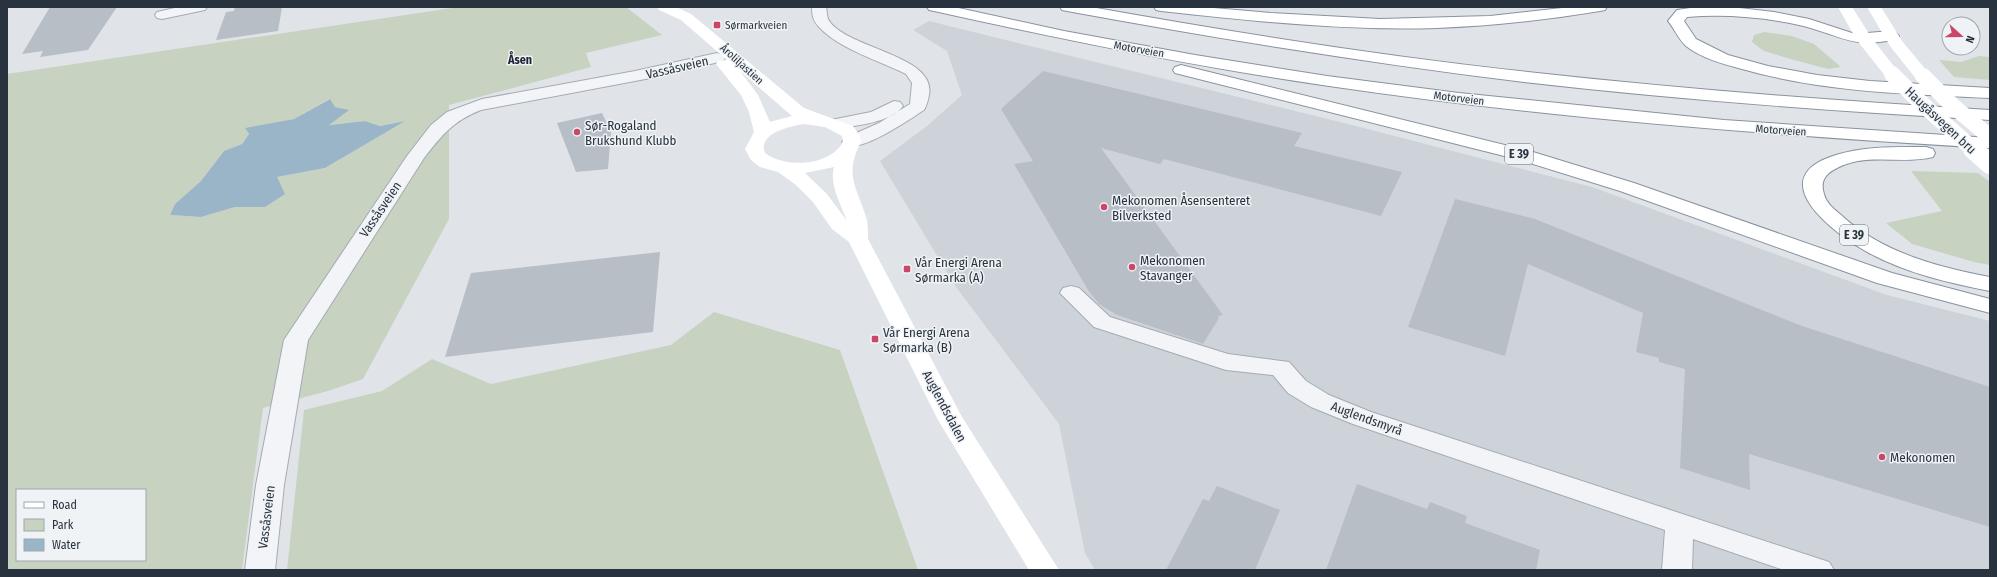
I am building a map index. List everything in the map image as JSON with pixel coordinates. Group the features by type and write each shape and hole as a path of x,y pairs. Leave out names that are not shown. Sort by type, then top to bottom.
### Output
{"main road":[{"name":"Åroliljastien","path":"664,7 676,21 739,79 754,100 763,132"},
{"name":"Åroliljastien","path":"664,7 686,17 798,112 828,122"},
{"name":"Motorveien","path":"934,7 1039,30 1240,67 1494,102 1773,130 1990,143"},
{"path":"1067,7 1176,28 1308,49 1512,77 1742,99 1990,115"},
{"path":"1161,7 1312,20 1427,24 1504,21 1600,7"},
{"path":"1783,7 1854,22 1891,36"},
{"name":"Haugåsvegen bru","path":"1845,7 1864,39 1892,74 1937,118 1990,164"},
{"name":"Haugåsvegen bru","path":"1874,7 1891,36 1924,76 1952,105 1990,137"},
{"path":"1891,36 1864,39 1848,37 1806,22 1759,14 1726,11 1682,12 1676,21 1680,31 1692,43 1735,63 1771,73 1811,80 1865,86 1990,93"},
{"name":"E 39","path":"1039,30 1197,74 1530,157 1627,187 1890,280 1990,306"},
{"path":"849,146 837,159 821,165 802,168 784,168 769,164 758,158 754,149 756,141 763,132 788,121 828,122 845,129 850,135 849,146 842,171 851,228"},
{"name":"E 39","path":"1990,155 1876,154 1860,156 1830,163 1818,171 1813,177 1812,184 1815,198 1829,216 1842,227 1878,249 1933,271 1990,284"},
{"path":"784,168 803,181 851,228"},
{"name":"Auglendsdalen","path":"851,228 951,420 1044,570"}],"street":[{"path":"162,15 200,7"},
{"path":"819,7 819,15 824,24 836,35 912,71 920,80 922,88 918,106 885,127 849,146"},
{"name":"Vassåsveien","path":"260,570 270,485 296,340 416,156 438,129 454,116 476,107 505,99 638,76 717,58"},
{"path":"828,122 876,116 921,94"},
{"name":"Auglendsmyrå","path":"1071,293 1102,322 1226,362 1280,368 1297,387 1320,401 1362,418 1819,570"},
{"path":"1677,570 1679,523"}],"shaded area":[{"path":"929,21 1356,126 1592,187 1887,295 1990,321 1990,570 1095,570 1085,553 1059,424 956,287 880,161 927,126 962,95 947,51 913,30"}],"green space":[{"path":"459,7 626,7 662,35 586,53 591,67 449,105 449,219 363,379 328,391 263,408 242,570 7,570 7,74","holes":["329,99 335,107 348,110 328,125 365,121 380,126 404,121 325,168 277,177 265,207 235,207 201,217 170,215 175,204 201,181 224,151 242,144 249,134 246,128 294,119"]},
{"path":"1764,32 1792,36 1814,44 1841,67 1828,69 1764,51 1752,42 1754,35"},
{"path":"1979,56 1990,57 1990,80 1954,77 1939,60 1961,62"},
{"path":"1911,171 1978,173 1990,182 1990,265 1974,262 1912,244 1886,223 1942,211"},
{"path":"714,312 840,350 918,570 287,570 304,410 382,391 432,359 491,384 671,345"}],"water":[{"path":"330,99 335,107 349,110 329,125 365,121 380,126 405,121 325,168 277,177 285,194 265,207 235,207 201,217 170,215 175,204 201,181 224,151 242,144 249,134 245,128 294,119"}],"building":[{"path":"50,7 117,7 88,50 40,57 43,51 22,54"},
{"path":"235,7 282,7 278,31 216,40 226,12 234,11"},
{"path":"1043,71 1302,133 1294,146 1402,172 1381,216 1164,159 1160,164 1101,148 1223,315 1218,316 1219,318 1203,344 1117,315 1099,304 1088,290 1014,164 1033,161 1001,109"},
{"path":"602,113 611,133 608,169 576,172 557,123"},
{"path":"1455,199 1535,219 1802,326 1990,387 1990,527 1749,454 1750,490 1680,468 1685,369 1659,362 1659,358 1636,352 1643,313 1528,264 1505,356 1408,327"},
{"path":"660,252 653,332 445,357 471,273"},
{"path":"1357,484 1427,509 1430,502 1467,516 1465,523 1540,550 1536,570 1326,570"},
{"path":"1217,486 1280,510 1255,570 1166,570 1203,499 1209,501"}],"place":[{"name":"Sørmarkveien","path":"717,25"},
{"name":"Sør-Rogaland Brukshund Klubb","path":"577,132"},
{"name":"Mekonomen Åsensenteret Bilverksted","path":"1104,207"},
{"name":"Mekonomen Stavanger","path":"1132,267"},
{"name":"Vår Energi Arena Sørmarka (A)","path":"907,269"},
{"name":"Vår Energi Arena Sørmarka (B)","path":"875,339"},
{"name":"Mekonomen","path":"1882,457"}],"district":[{"name":"Åsen","path":"520,60"}]}
